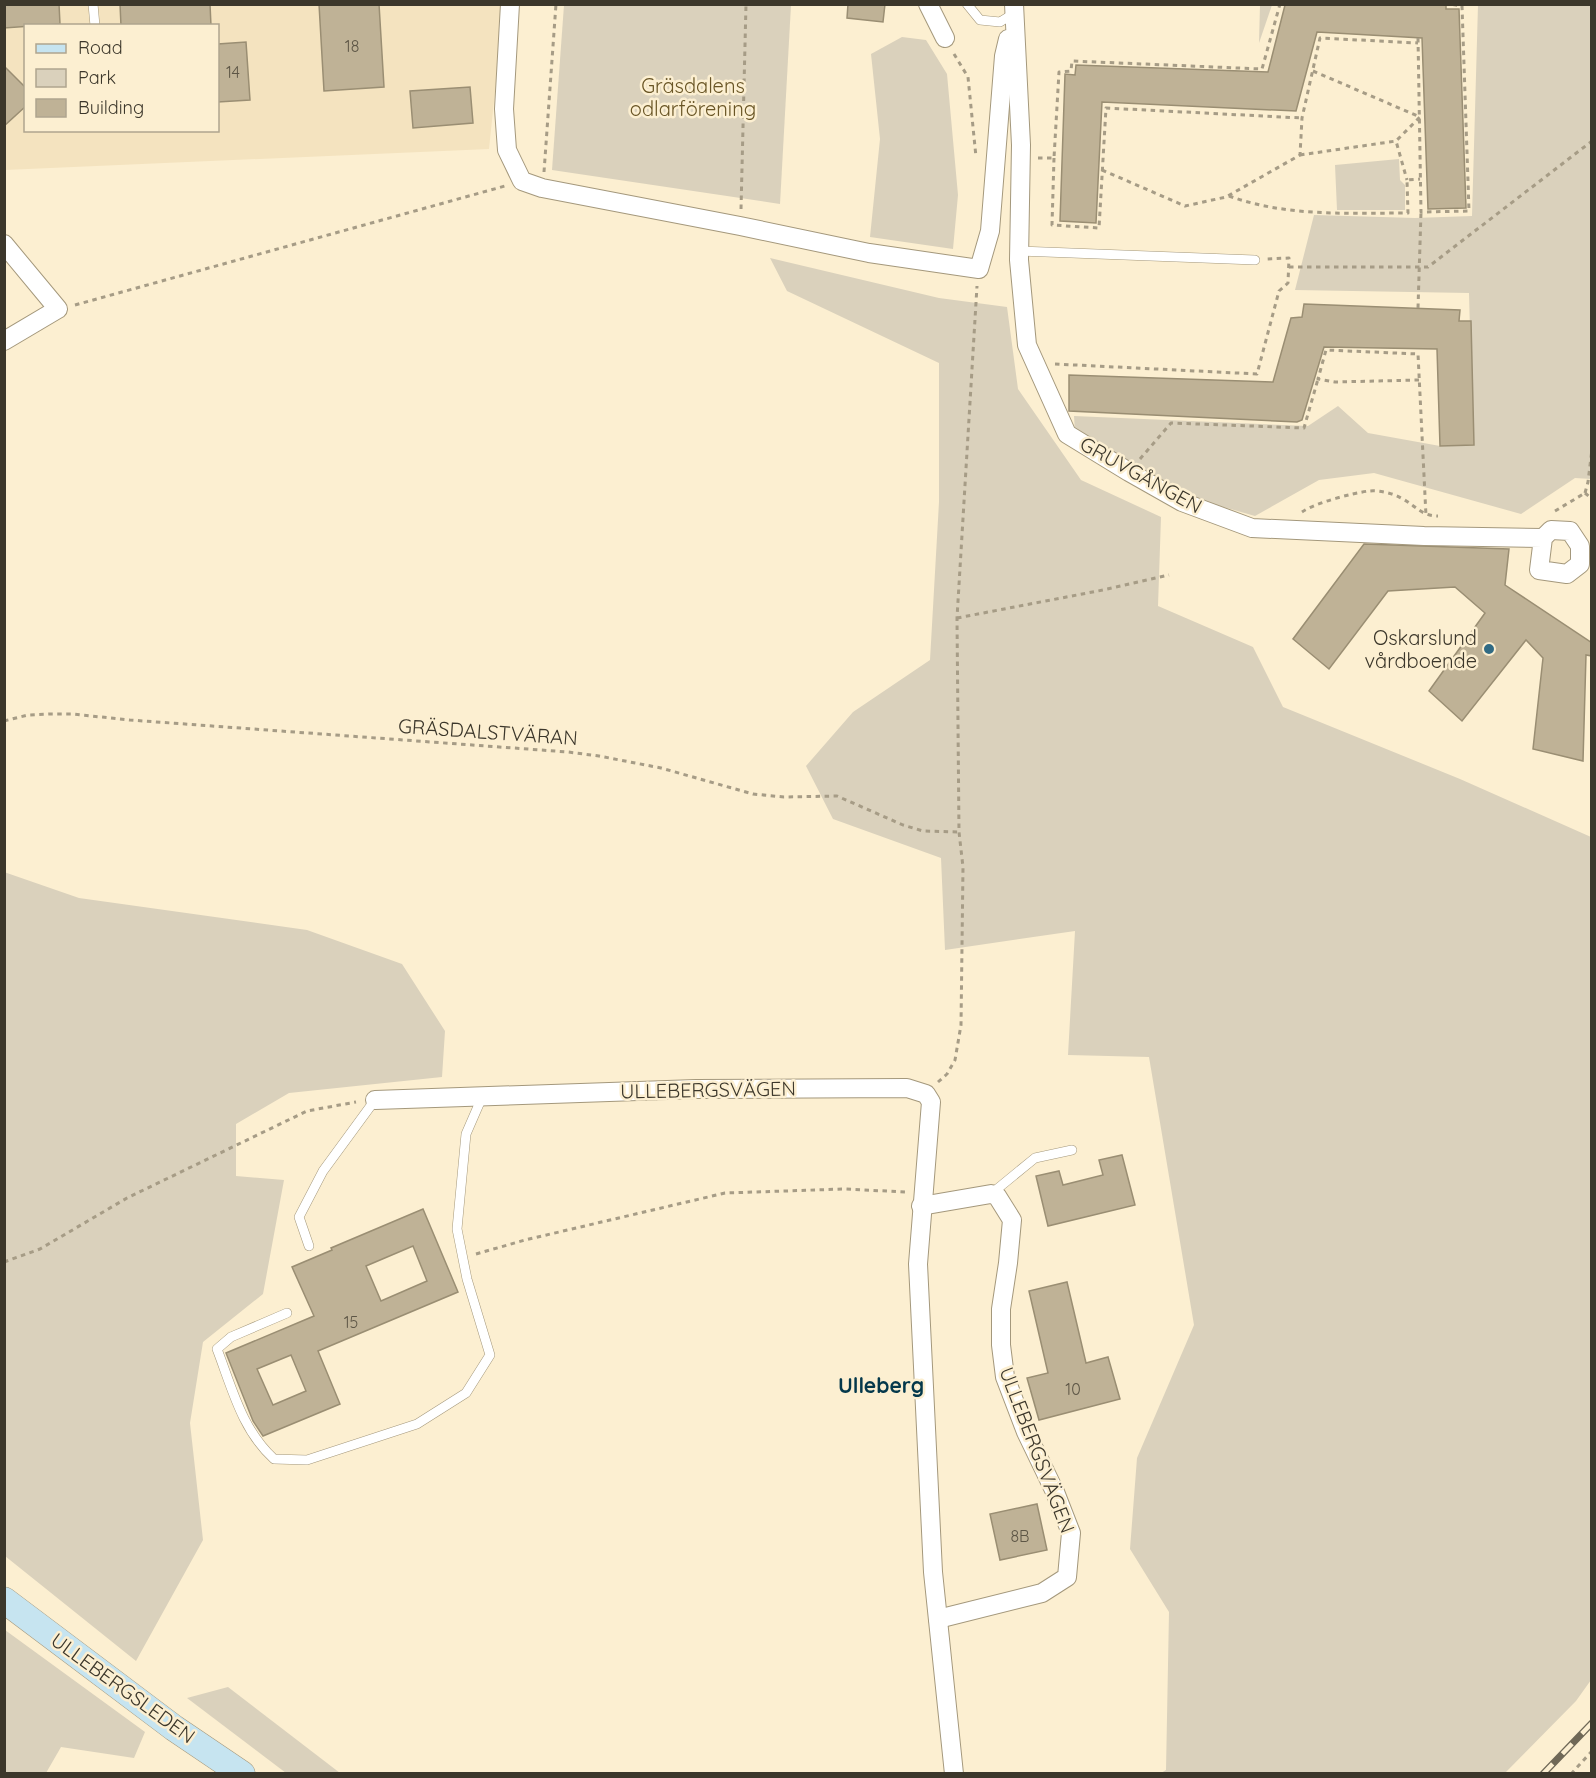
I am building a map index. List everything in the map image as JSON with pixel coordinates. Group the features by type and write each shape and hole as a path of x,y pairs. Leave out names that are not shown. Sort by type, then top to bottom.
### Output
{"main road":[{"name":"ULLEBERGSLEDEN","path":"4,1600 174,1728 242,1773"}],"street":[{"path":"510,4 504,109 507,150 522,181 542,188 740,226 869,254 979,269 990,231 1004,56 1014,9"},
{"path":"928,4 945,38"},
{"name":"GRUVGÅNGEN","path":"1014,9 1021,159 1019,251 1027,345 1067,434 1182,502 1252,528 1543,538"},
{"path":"4,244 58,309 4,341"},
{"name":"ULLEBERGSVÄGEN","path":"375,1100 696,1089 907,1088 926,1094"},
{"path":"926,1094 931,1102 918,1264 933,1572 954,1773"},
{"path":"922,1200 991,1194"},
{"name":"ULLEBERGSVÄGEN","path":"938,1619 1042,1593 1067,1576 1071,1533 1055,1492 1026,1432 1005,1377 1001,1345 1001,1309 1012,1220 997,1196 991,1194"}],"lane":[{"path":"93,4 95,24"},
{"path":"967,4 980,20 1000,22 1014,9"},
{"path":"1019,251 1255,260"},
{"path":"286,1313 231,1337 217,1349 246,1425 260,1447 274,1459 307,1460 417,1424 466,1393 490,1355 457,1229 466,1134 483,1095"},
{"path":"309,1246 299,1217 323,1171 375,1100"},
{"path":"991,1194 1035,1158 1072,1150"}],"path":[{"path":"542,188 556,4"},
{"path":"740,226 746,4"},
{"path":"1280,4 1262,69 1072,61 1071,71 1059,72 1052,225 1099,228 1106,108 1302,118"},
{"path":"1421,212 1469,211 1462,6 1449,4"},
{"path":"945,38 968,76 977,167"},
{"path":"1300,155 1302,118 1320,38 1418,43"},
{"path":"1418,38 1421,212 1418,308"},
{"path":"1313,71 1420,117"},
{"path":"1102,170 1185,206 1229,196 1300,155 1396,141 1420,117"},
{"path":"1229,196 1249,203 1303,213 1408,213 1407,180 1396,141"},
{"path":"1289,267 1428,267 1592,141"},
{"path":"1021,159 1054,158"},
{"path":"1407,180 1420,179"},
{"path":"58,309 522,181"},
{"path":"1035,363 1257,374 1279,291 1288,283 1289,258 1255,260"},
{"path":"926,1094 947,1074 955,1060 959,1046 963,891 959,832 957,618 979,269"},
{"path":"1417,349 1426,516"},
{"path":"1129,472 1172,423 1304,428 1326,350 1418,354"},
{"path":"1318,379 1335,382 1419,380"},
{"path":"1549,515 1585,494 1592,449"},
{"path":"1288,531 1297,515 1311,506 1369,491 1384,492 1401,498 1426,516 1438,516"},
{"path":"1585,494 1592,499"},
{"path":"957,618 1169,575"},
{"name":"GRÄSDALSTVÄRAN","path":"4,721 28,716 72,714 177,724 568,752 661,768 753,794 784,797 837,796 903,825 923,831 959,832"},
{"path":"4,1262 40,1249 127,1198 307,1111 375,1100"},
{"path":"463,1258 525,1240 725,1193 844,1189 922,1200"},
{"path":"1571,1773 1592,1751"}],"shaded area":[{"path":"4,5 504,5 489,149 5,170"}],"green space":[{"name":"Gräsdalens odlarförening","path":"564,5 791,5 780,204 552,170"},
{"path":"1260,5 1272,5 1259,43"},
{"path":"1478,5 1591,5 1591,479 1575,478 1521,514 1374,473 1319,480 1255,516 1192,498 1075,432 1074,416 1308,426 1338,406 1368,433 1440,446 1473,445 1469,293 1295,290 1314,215 1415,218 1472,216"},
{"path":"902,37 926,40 947,74 958,195 953,249 870,237 880,139 871,54"},
{"path":"1399,159 1400,180 1405,185 1405,210 1337,210 1335,165"},
{"path":"770,258 939,298 1007,307 1018,389 1081,480 1161,517 1158,606 1253,647 1283,707 1460,779 1591,837 1591,1680 1576,1701 1505,1773 1161,1773 1166,1770 1169,1612 1130,1549 1137,1458 1194,1325 1149,1057 1068,1055 1075,931 945,950 941,858 833,819 806,766 853,712 930,660 939,502 939,363 787,291"},
{"path":"4,872 79,898 307,930 402,964 445,1031 442,1077 289,1093 236,1124 236,1176 284,1180 263,1294 203,1342 190,1423 203,1540 136,1661 5,1556"},
{"path":"5,1630 145,1732 134,1758 61,1747 46,1773 5,1773"},
{"path":"228,1687 340,1773 286,1773 187,1698"}],"building":[{"path":"4,4 59,4 60,24 24,24 24,27 4,28"},
{"path":"120,4 210,4 211,24 121,24"},
{"path":"319,4 379,4 384,87 324,91"},
{"path":"848,4 885,4 883,22 847,18"},
{"path":"1446,4 1446,9 1459,9 1466,208 1428,209 1422,38 1317,32 1296,111 1102,102 1096,223 1060,221 1065,74 1075,75 1076,65 1268,72 1285,5"},
{"path":"246,42 250,100 219,102 219,44"},
{"path":"4,66 24,86 24,108 4,126"},
{"path":"470,87 473,123 413,128 410,91"},
{"path":"1304,304 1460,310 1459,321 1471,321 1474,445 1440,446 1437,349 1324,347 1302,420 1297,422 1069,411 1069,375 1273,382 1291,318 1302,317"},
{"name":"Oskarslund vårdboende","path":"1364,544 1509,549 1505,585 1592,643 1592,656 1586,655 1583,761 1533,749 1543,658 1526,640 1462,721 1429,691 1485,613 1455,587 1388,591 1329,669 1293,639"},
{"path":"1122,1155 1135,1205 1048,1226 1036,1176 1059,1171 1063,1185 1103,1175 1099,1160"},
{"path":"423,1209 458,1292 318,1351 340,1404 263,1436 253,1421 226,1353 314,1316 292,1267 332,1250 331,1248","holes":["413,1246 427,1281 381,1301 366,1266","291,1355 306,1391 273,1405 257,1369"]},
{"path":"1067,1282 1086,1363 1108,1357 1120,1399 1039,1420 1027,1378 1048,1373 1029,1291"},
{"path":"1037,1504 1047,1550 1000,1560 990,1514"}],"railway":[{"path":"1543,1774 1592,1723"}],"place":[{"name":"Oskarslund vårdboende","path":"1489,649"}],"district":[{"name":"Ulleberg","path":"881,1386"}]}
